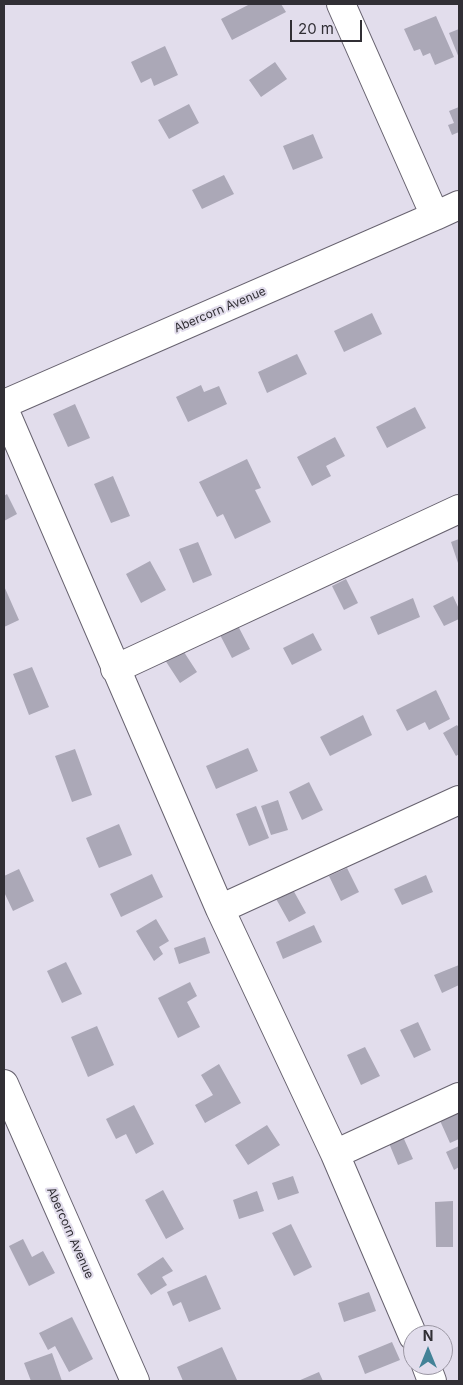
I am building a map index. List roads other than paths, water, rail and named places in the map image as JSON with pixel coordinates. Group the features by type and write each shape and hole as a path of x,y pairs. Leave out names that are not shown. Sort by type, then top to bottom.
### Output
{"street":[{"path":"341,4 447,211"},
{"name":"Abercorn Avenue","path":"4,404 447,211"},
{"path":"4,409 220,909 335,1154 408,1325"},
{"path":"115,669 459,509"},
{"path":"220,909 459,800"},
{"name":"Abercorn Avenue","path":"4,1084 135,1381"},
{"path":"335,1154 459,1097"}]}
